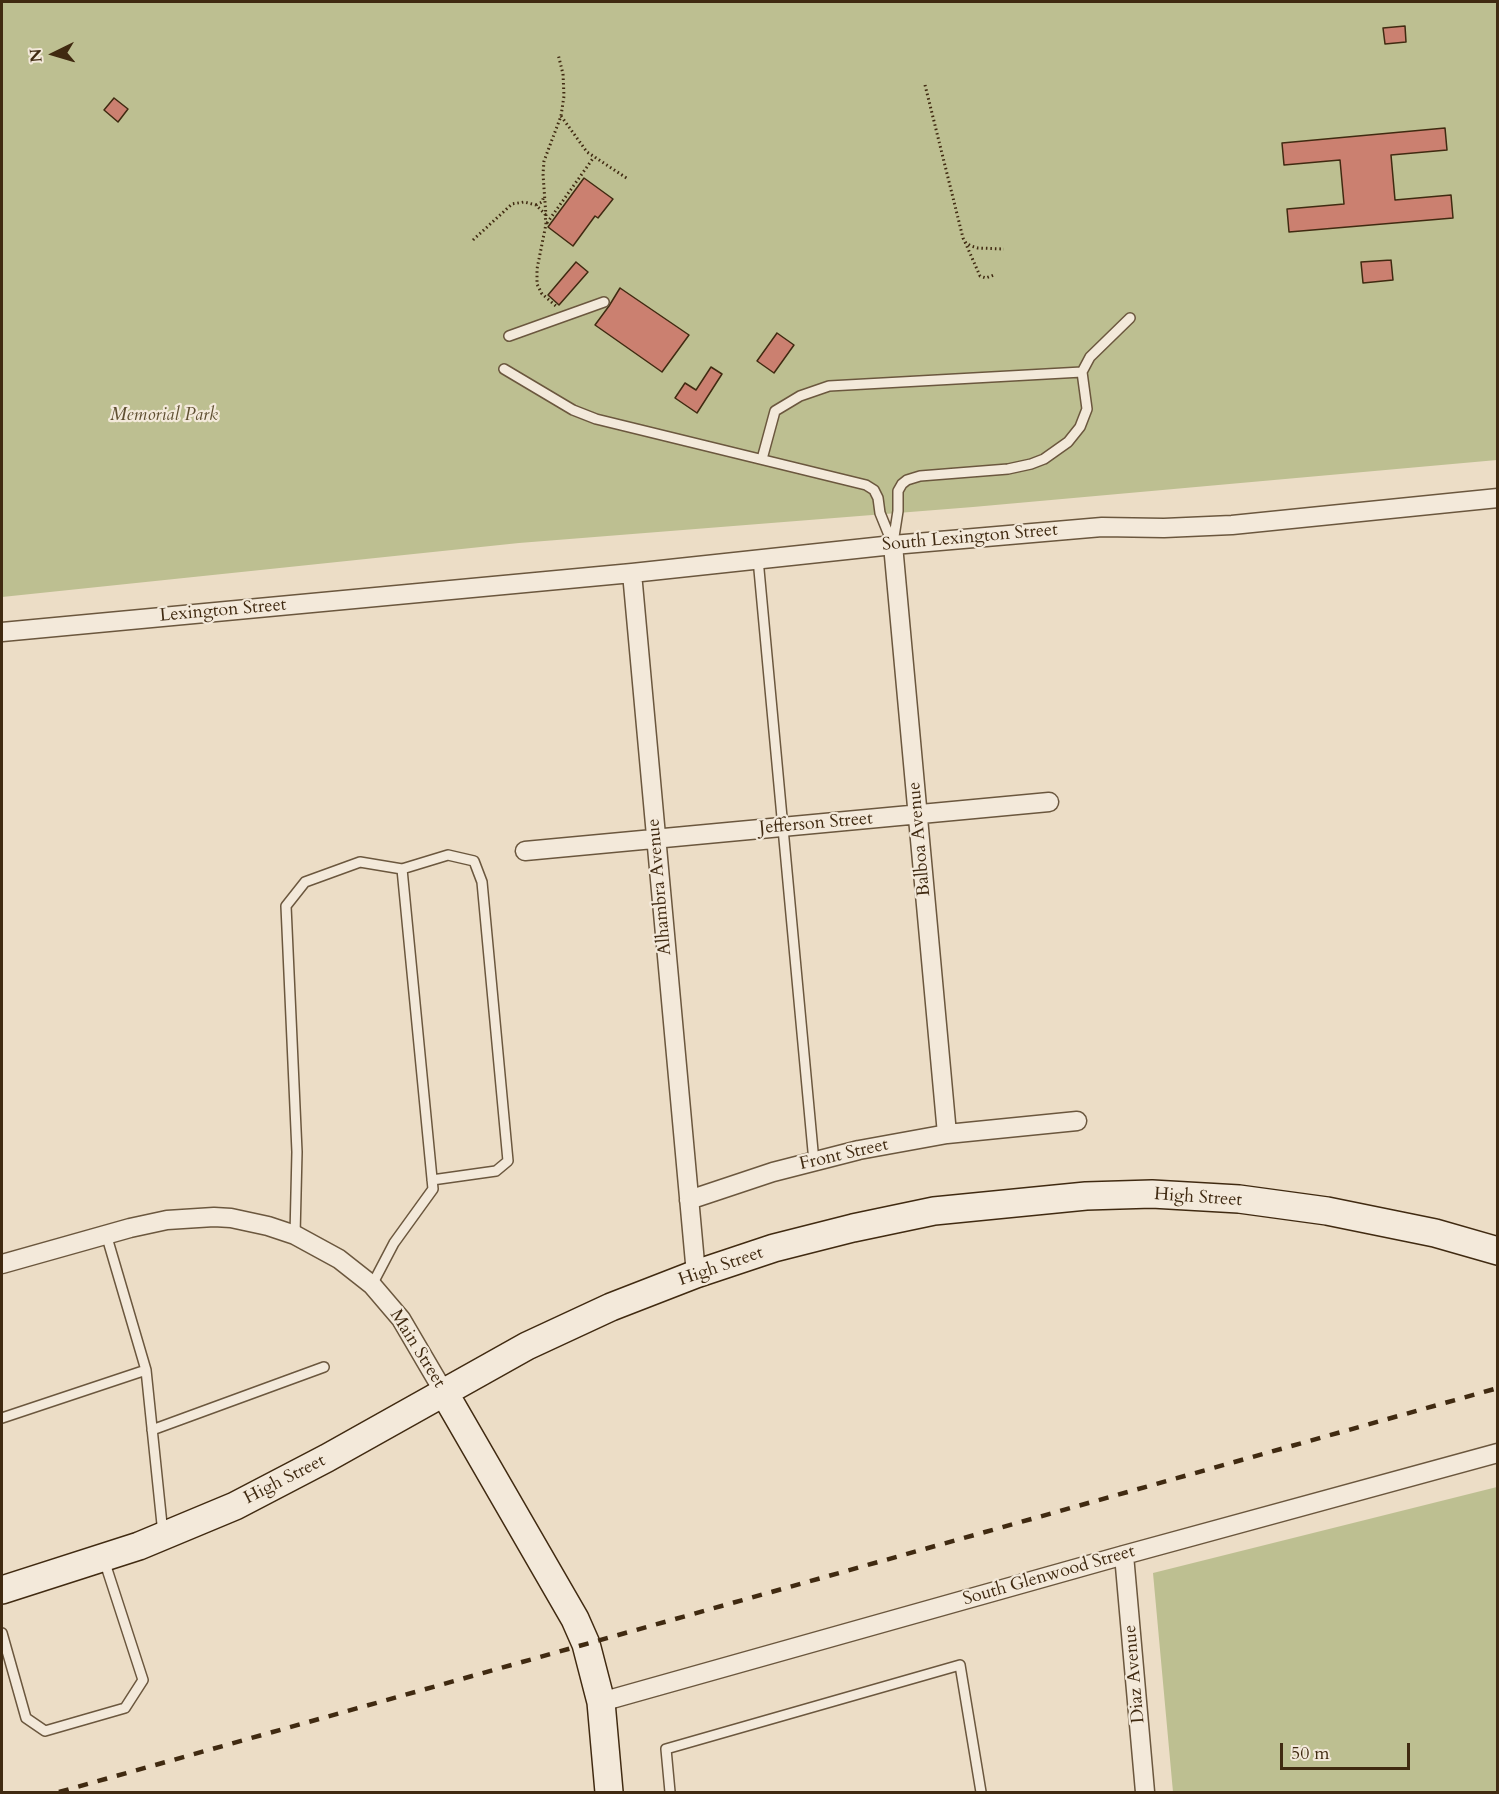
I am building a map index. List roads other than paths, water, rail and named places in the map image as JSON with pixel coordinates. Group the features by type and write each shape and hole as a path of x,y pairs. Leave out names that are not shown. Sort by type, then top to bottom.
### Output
{"main road":[{"name":"High Street","path":"2,1590 104,1558 235,1506 445,1394 527,1346 610,1307 696,1274 774,1248 831,1233 934,1211 1086,1196 1152,1194 1239,1199 1327,1210 1435,1233 1497,1251"},
{"name":"Main Street","path":"445,1394 575,1619 586,1644 601,1702 609,1792"}],"street":[{"name":"South Lexington Street","path":"444,591 893,545 1102,527 1164,528 1232,525 1497,498"},
{"name":"Balboa Avenue","path":"893,545 947,1134"},
{"name":"Alhambra Avenue","path":"632,573 688,1200"},
{"name":"Lexington Street","path":"2,632 444,591"},
{"name":"Jefferson Street","path":"525,851 1049,802"},
{"name":"Front Street","path":"688,1200 773,1172 859,1150 947,1134 1077,1120"},
{"path":"688,1200 696,1274"},
{"name":"Main Street","path":"2,1264 106,1234 158,1222 214,1217 250,1221 295,1235 339,1259 372,1285 401,1319 445,1394"},
{"name":"South Glenwood Street","path":"601,1702 1497,1453"},
{"name":"Diaz Avenue","path":"1124,1555 1145,1792"}],"lane":[{"path":"509,336 604,302"},
{"path":"893,545 898,511 898,491 907,480 920,476 1008,469 1031,464 1044,459 1068,442 1080,427 1087,409 1082,372 1090,357 1130,318"},
{"path":"504,369 573,410 596,418 866,485 874,490 878,498 880,513 893,545"},
{"path":"762,459 775,411 800,396 829,386 1082,372"},
{"path":"758,559 814,1162"},
{"path":"295,1235 297,1152 286,906 305,882 360,862 402,869 448,855 474,861 482,882 508,1161 496,1171 432,1180"},
{"path":"372,1285 394,1243 433,1189 402,869"},
{"path":"106,1234 146,1370 163,1536"},
{"path":"152,1430 324,1367"},
{"path":"2,1418 146,1370"},
{"path":"2,1633 26,1718 45,1731 125,1708 143,1680 104,1558"},
{"path":"670,1792 666,1749 960,1665 981,1792"}],"railway":[{"path":"59,1792 1498,1388"}],"park label":[{"name":"Memorial Park","path":"164,416"}]}
